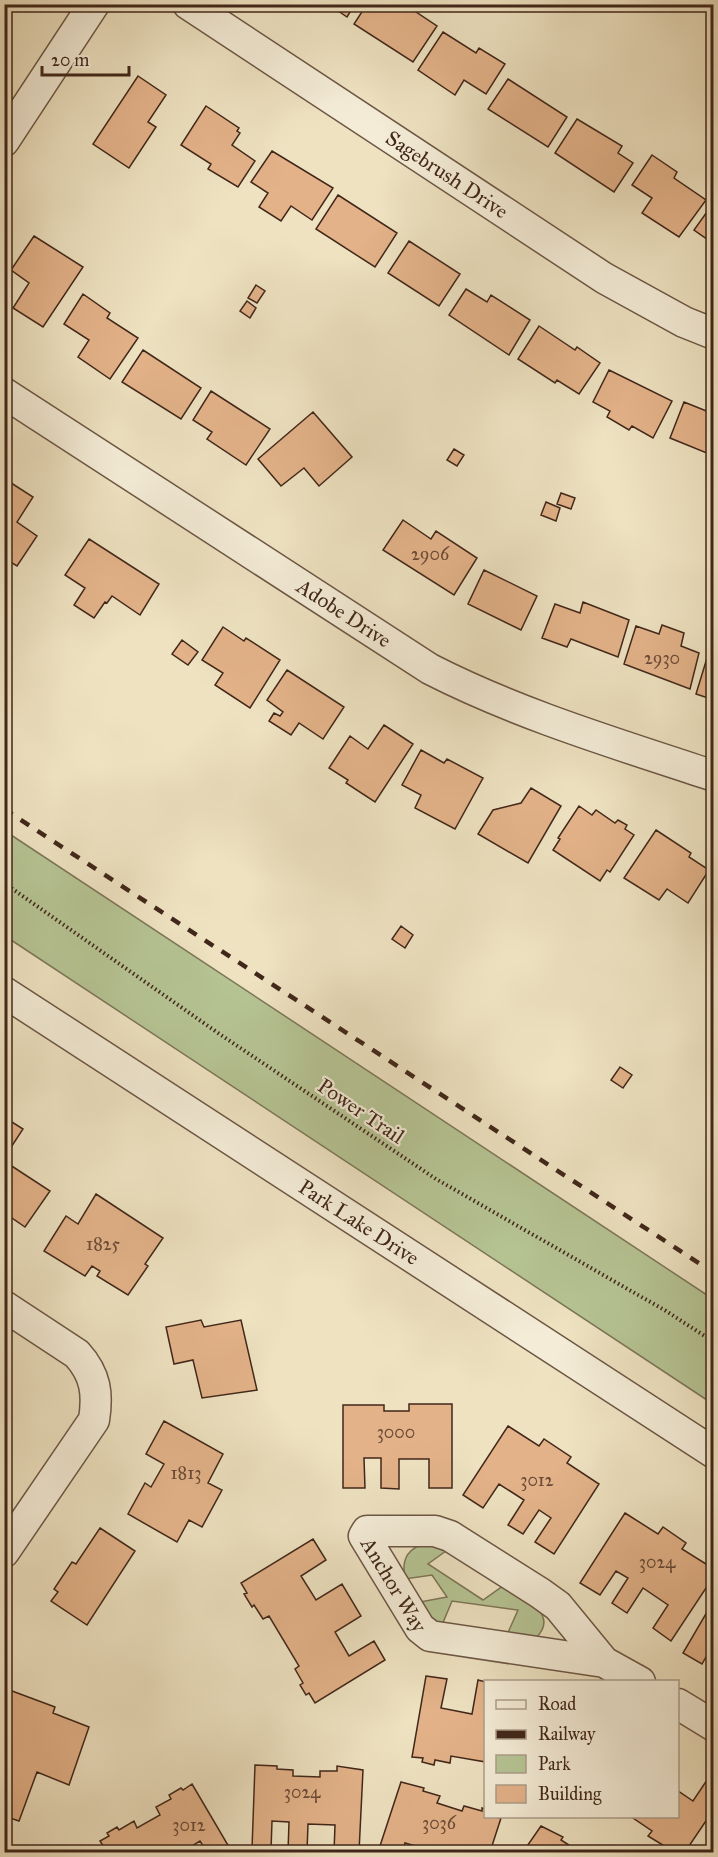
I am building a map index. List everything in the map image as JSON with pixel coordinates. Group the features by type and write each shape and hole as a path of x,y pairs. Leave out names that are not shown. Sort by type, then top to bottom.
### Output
{"street":[{"path":"7,131 94,4"},
{"name":"Sagebrush Drive","path":"188,4 604,278 684,322 714,334"},
{"name":"Adobe Drive","path":"4,393 430,669 477,693 525,712 714,776"},
{"name":"Park Lake Drive","path":"8,1001 714,1453"},
{"path":"4,1306 77,1354 93,1379 97,1399 94,1420 4,1552"},
{"name":"Anchor Way","path":"604,1662 558,1606 450,1536 435,1531 367,1531 364,1536 420,1628 430,1636 604,1662 636,1680"},
{"path":"679,1705 714,1726"}],"path":[{"name":"Power Trail","path":"4,883 218,1033 436,1179 666,1311 714,1342"}],"green space":[{"path":"5,831 713,1299 713,1404 5,936"},
{"path":"429,1543 446,1551 428,1564 483,1600 503,1586 536,1607 544,1621 536,1638 506,1637 518,1610 452,1601 442,1625 432,1618 420,1602 447,1597 432,1575 405,1579 404,1572 405,1559 411,1551"}],"building":[{"path":"328,4 355,4 347,17"},
{"path":"367,4 392,6 404,4 437,26 413,62 354,24"},
{"path":"443,32 476,53 479,48 505,64 486,94 464,80 455,95 418,70"},
{"path":"138,76 166,95 148,122 156,127 129,168 93,144"},
{"path":"508,79 567,117 548,147 488,109"},
{"path":"206,106 239,128 237,131 240,133 232,145 255,161 238,187 208,169 211,164 181,145"},
{"path":"577,119 622,146 618,153 633,163 614,192 555,153"},
{"path":"272,151 333,188 312,220 291,206 281,221 259,207 268,193 251,182"},
{"path":"652,155 677,172 674,178 706,200 679,237 642,213 652,198 632,185"},
{"path":"338,195 397,233 375,267 316,229"},
{"path":"714,202 714,244 694,230"},
{"path":"34,236 83,267 43,327 13,308 29,283 11,270"},
{"path":"409,241 460,274 439,306 388,273"},
{"path":"256,285 265,291 257,303 248,298"},
{"path":"466,289 487,302 491,295 530,320 509,355 449,315"},
{"path":"83,294 110,313 107,318 138,338 110,379 78,357 89,340 64,324"},
{"path":"247,301 256,308 250,318 240,311"},
{"path":"539,326 575,350 577,347 600,363 579,394 557,380 555,383 518,359"},
{"path":"143,350 201,388 181,419 122,382"},
{"path":"609,370 672,401 653,438 632,426 629,430 607,417 610,411 593,402"},
{"path":"211,391 270,429 246,465 207,439 212,432 193,420"},
{"path":"684,402 714,414 714,456 670,438"},
{"path":"313,412 352,457 319,486 304,468 281,486 258,459"},
{"path":"454,449 464,455 457,466 447,460"},
{"path":"5,479 33,497 17,522 37,536 17,566 4,558"},
{"path":"561,493 575,498 571,509 557,504"},
{"path":"546,502 560,508 556,521 541,515"},
{"path":"403,520 431,539 436,531 477,558 454,595 383,550"},
{"path":"89,539 159,584 140,615 112,596 94,618 74,605 85,588 65,575"},
{"path":"484,570 537,596 521,630 468,604"},
{"path":"583,602 629,620 618,657 571,639 567,647 542,638 555,604 580,613"},
{"path":"662,625 684,633 681,646 699,653 690,689 624,664 636,626 659,634"},
{"path":"223,627 244,641 246,638 280,660 250,708 215,685 223,673 202,660"},
{"path":"182,640 198,652 188,665 172,654"},
{"path":"707,658 714,660 714,700 696,694"},
{"path":"287,670 344,707 323,739 299,723 291,735 269,721 274,713 280,716 283,712 267,700"},
{"path":"384,725 413,744 375,802 346,783 348,780 329,768 350,736 368,749"},
{"path":"421,750 444,763 447,759 483,778 455,829 415,808 421,795 402,785"},
{"path":"531,788 561,806 528,863 478,834 493,810 521,803"},
{"path":"579,806 592,815 596,810 615,823 618,820 627,825 625,829 634,835 610,872 607,870 600,881 553,850 560,839 558,838"},
{"path":"656,830 691,853 689,857 709,870 688,903 667,889 659,900 624,878"},
{"path":"401,926 413,935 405,948 392,939"},
{"path":"620,1067 632,1075 623,1088 611,1080"},
{"path":"4,1117 23,1129 4,1158"},
{"path":"4,1161 50,1191 25,1227 6,1214 4,1216"},
{"path":"96,1194 163,1238 145,1264 148,1266 128,1295 97,1276 100,1271 92,1266 85,1276 44,1251 66,1216 78,1224"},
{"path":"201,1320 204,1327 241,1320 257,1390 202,1398 193,1360 174,1364 166,1327"},
{"path":"409,1404 452,1404 452,1488 429,1488 429,1459 399,1459 399,1489 381,1488 381,1458 364,1458 365,1488 343,1488 343,1405 384,1405 384,1411 409,1411"},
{"path":"164,1421 223,1454 208,1483 222,1490 202,1527 189,1520 177,1542 128,1514 145,1483 151,1487 164,1464 146,1454"},
{"path":"508,1426 539,1446 544,1439 571,1457 567,1463 599,1484 554,1554 535,1542 551,1518 539,1510 523,1534 508,1525 524,1500 499,1484 483,1508 463,1495"},
{"path":"625,1513 658,1534 663,1527 686,1543 682,1549 714,1569 714,1576 671,1641 653,1628 668,1605 643,1588 627,1613 612,1603 628,1578 616,1571 600,1595 580,1583"},
{"path":"100,1528 135,1551 87,1625 51,1601 58,1592 54,1589 72,1562 76,1564"},
{"path":"313,1539 326,1560 301,1576 316,1600 342,1584 361,1616 335,1632 349,1656 374,1641 385,1660 315,1703 300,1685 303,1683 295,1669 299,1666 269,1616 263,1619 254,1605 252,1607 244,1594 247,1593 241,1583"},
{"path":"714,1600 714,1643 702,1664 683,1653"},
{"path":"426,1676 447,1679 441,1708 472,1714 478,1680 484,1682 484,1762 451,1756 450,1763 435,1760 434,1765 422,1762 423,1758 412,1757"},
{"path":"4,1688 55,1707 53,1713 89,1727 69,1785 37,1772 19,1821 4,1816"},
{"path":"255,1765 277,1766 277,1769 293,1770 293,1776 320,1777 320,1771 337,1771 337,1766 363,1770 359,1852 334,1852 335,1825 308,1824 307,1852 288,1852 289,1822 272,1821 271,1850 252,1849"},
{"path":"709,1777 714,1780 714,1809 685,1852 674,1852 648,1836 652,1831 633,1818 679,1818 679,1792 693,1801"},
{"path":"401,1782 424,1788 423,1791 440,1796 437,1803 462,1811 464,1806 482,1811 482,1808 484,1808 484,1818 501,1818 490,1852 417,1852 419,1847 405,1843 402,1852 378,1852"},
{"path":"192,1784 232,1852 207,1852 200,1841 182,1852 107,1852 100,1841 109,1836 107,1833 117,1827 119,1830 134,1821 137,1828 160,1815 156,1807 171,1799 169,1795"},
{"path":"541,1826 563,1837 561,1840 575,1849 572,1852 523,1852"}],"railway":[{"path":"4,809 714,1273"}]}
